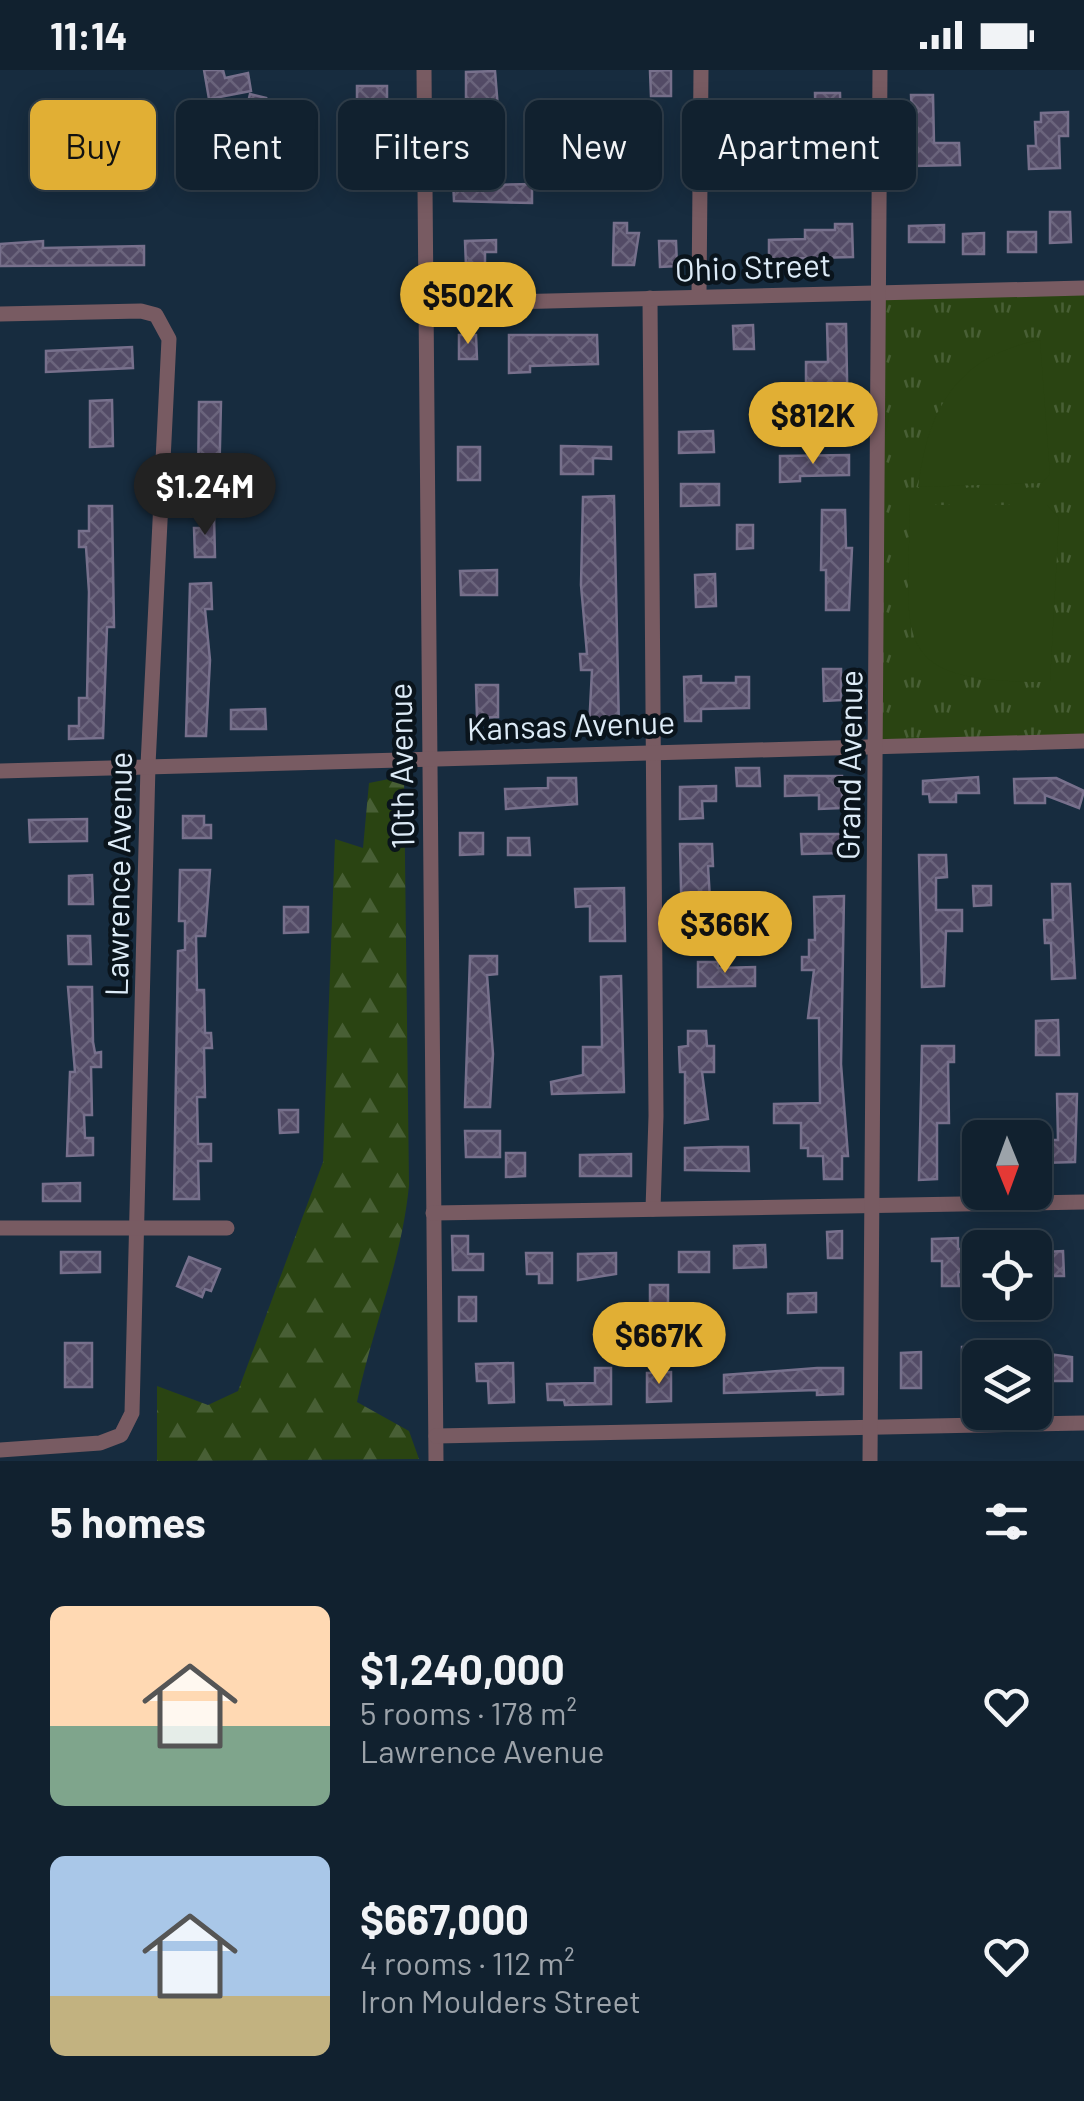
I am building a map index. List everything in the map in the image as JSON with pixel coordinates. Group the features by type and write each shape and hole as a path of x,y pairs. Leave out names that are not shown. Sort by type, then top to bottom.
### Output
{"street":[{"name":"10th Avenue","path":"424,70 423,304 436,1461"},
{"path":"700,296 701,70"},
{"name":"Grand Avenue","path":"870,1461 880,70"},
{"name":"Ohio Street","path":"423,304 1084,288"},
{"path":"650,298 652,1209"},
{"name":"Lawrence Avenue","path":"0,314 156,315 169,340 148,765 133,1402 120,1435 100,1443 0,1450"},
{"name":"Kansas Avenue","path":"0,771 1084,742"},
{"path":"434,1213 1084,1202"},
{"path":"0,1228 227,1228"},
{"path":"436,1436 1084,1422"}],"green space":[{"path":"1084,288 1084,741 878,745 881,292"},
{"path":"1040,340 1050,475 1041,483 918,487 930,433 952,390 987,359"},
{"path":"910,505 1047,505 1059,518 1050,682 959,674 934,663 918,646 910,622 908,591"},
{"path":"404,776 409,1185 400,1241 357,1402 409,1431 419,1459 157,1461 157,1386 208,1405 238,1391 323,1162 335,839 363,848 369,783"}],"building":[{"path":"204,70 223,70 225,78 248,73 251,91 209,99"},
{"path":"671,70 671,96 651,96 650,71"},
{"path":"495,71 497,100 466,100 466,72"},
{"path":"357,86 387,86 387,100 357,100"},
{"path":"815,93 840,93 840,100 815,100"},
{"path":"250,94 266,98 265,100 249,100"},
{"path":"911,95 933,95 934,143 959,143 960,165 916,166 916,100 911,100"},
{"path":"1068,112 1068,136 1059,136 1060,168 1029,169 1028,146 1036,146 1035,122 1041,122 1041,113"},
{"path":"525,184 525,190 532,190 532,203 454,201 454,190 505,190 505,185"},
{"path":"1050,212 1070,212 1071,242 1050,243"},
{"path":"614,223 627,223 627,233 639,233 634,265 613,265"},
{"path":"835,224 852,224 853,257 769,259 769,240 805,239 805,230 835,230"},
{"path":"944,225 944,242 909,242 909,226"},
{"path":"1008,232 1036,232 1036,252 1008,252"},
{"path":"984,233 984,254 963,254 963,234"},
{"path":"496,240 496,252 485,252 485,266 466,266 465,241"},
{"path":"43,241 43,248 144,246 144,265 0,266 0,244"},
{"path":"659,241 676,241 677,266 660,267"},
{"path":"827,324 846,324 848,430 826,430 825,422 810,422 810,412 772,412 772,397 806,397 806,362 828,362"},
{"path":"753,325 754,349 734,349 733,326"},
{"path":"459,335 476,335 477,359 459,359"},
{"path":"509,335 597,335 598,364 530,366 530,372 509,373"},
{"path":"132,347 133,368 46,372 46,351"},
{"path":"112,400 113,446 90,447 90,401"},
{"path":"199,402 221,402 219,487 198,487"},
{"path":"713,431 714,452 679,453 679,432"},
{"path":"561,446 611,447 611,459 593,458 593,474 561,474"},
{"path":"458,447 480,447 480,480 458,480"},
{"path":"849,455 849,475 800,476 800,481 780,482 780,456"},
{"path":"681,484 719,484 719,505 681,506"},
{"path":"614,496 619,728 589,729 592,670 581,670 580,654 587,654 581,585 583,497"},
{"path":"89,506 112,506 114,627 107,627 103,738 69,739 69,726 79,726 79,698 87,698 89,592 86,547 79,547 79,531 89,531"},
{"path":"822,510 845,510 846,548 852,548 849,610 826,610 826,570 821,570"},
{"path":"202,515 214,515 215,557 195,557 194,528 202,528"},
{"path":"737,525 753,525 753,548 737,549"},
{"path":"497,570 497,595 461,595 460,571"},
{"path":"715,574 716,606 696,607 695,575"},
{"path":"211,583 212,609 205,609 210,660 206,736 186,736 190,584"},
{"path":"823,669 841,669 841,700 824,701"},
{"path":"701,676 701,683 736,683 736,677 749,677 749,708 701,709 701,721 685,721 684,677"},
{"path":"476,685 498,685 498,717 477,718"},
{"path":"265,709 266,729 231,729 231,710"},
{"path":"736,768 759,768 760,786 737,786"},
{"path":"785,776 842,776 842,808 819,809 819,795 785,796"},
{"path":"978,777 979,793 956,793 956,802 930,802 929,794 923,794 923,781"},
{"path":"548,778 576,778 577,804 506,809 505,789 548,788"},
{"path":"1056,778 1084,791 1079,808 1045,795 1045,803 1015,803 1014,779"},
{"path":"716,786 716,801 702,801 703,818 680,819 680,787"},
{"path":"183,816 204,816 204,825 211,825 211,838 183,838"},
{"path":"87,819 87,841 30,842 29,820"},
{"path":"460,833 483,833 483,854 460,855"},
{"path":"801,834 845,834 845,853 802,854"},
{"path":"508,838 529,838 530,855 508,855"},
{"path":"680,844 712,844 713,866 708,866 712,933 682,933"},
{"path":"919,855 946,855 947,877 936,878 936,910 962,910 962,931 946,931 944,986 922,987"},
{"path":"180,870 210,870 205,936 196,936 197,990 204,990 205,1033 211,1033 212,1048 204,1048 205,1097 197,1097 198,1144 211,1144 211,1161 198,1161 199,1199 174,1199 178,951 185,950 185,921 179,921"},
{"path":"92,875 93,904 69,904 69,876"},
{"path":"1052,884 1070,884 1075,978 1052,979 1051,943 1045,943 1044,920 1053,920"},
{"path":"973,886 991,886 991,905 974,906"},
{"path":"624,888 625,941 590,941 590,906 576,907 575,889"},
{"path":"844,896 841,1064 848,1156 842,1156 842,1179 824,1179 823,1156 808,1156 808,1148 801,1148 801,1123 774,1123 774,1104 820,1103 819,1018 808,1018 814,970 802,970 802,957 809,957 809,940 815,940 814,897"},
{"path":"284,907 308,907 308,932 284,933"},
{"path":"68,936 90,936 91,964 69,964"},
{"path":"470,956 497,956 497,974 487,975 493,1054 490,1107 465,1107"},
{"path":"698,962 718,962 718,968 755,967 755,986 698,987"},
{"path":"621,976 624,1092 552,1094 551,1082 583,1075 583,1047 602,1047 601,977"},
{"path":"68,987 92,987 93,1042 95,1053 101,1052 101,1067 91,1067 92,1115 84,1115 85,1138 93,1138 93,1155 67,1156 70,1072 75,1072"},
{"path":"1058,1020 1059,1055 1036,1055 1036,1021"},
{"path":"688,1031 706,1031 707,1046 714,1046 714,1072 702,1072 708,1119 685,1123 685,1072 680,1072 679,1047 688,1046"},
{"path":"922,1046 954,1046 954,1062 948,1062 949,1123 937,1123 937,1179 919,1180"},
{"path":"1057,1094 1077,1094 1075,1162 1052,1163 1052,1140 1058,1140"},
{"path":"279,1110 298,1110 298,1132 280,1133"},
{"path":"465,1131 500,1131 500,1157 466,1157"},
{"path":"748,1147 749,1171 685,1170 685,1148"},
{"path":"506,1153 525,1153 525,1176 506,1177"},
{"path":"631,1154 631,1176 580,1176 580,1155"},
{"path":"80,1183 80,1201 43,1201 43,1184"},
{"path":"842,1231 842,1258 828,1258 827,1232"},
{"path":"452,1236 468,1236 468,1254 483,1254 483,1270 453,1270"},
{"path":"958,1238 958,1249 962,1249 959,1286 942,1286 942,1261 932,1261 932,1239"},
{"path":"765,1245 766,1267 734,1268 734,1246"},
{"path":"1063,1251 1064,1276 1052,1276 1052,1252"},
{"path":"61,1252 100,1252 100,1272 61,1273"},
{"path":"679,1252 709,1252 709,1272 679,1272"},
{"path":"526,1253 552,1253 552,1283 539,1283 539,1274 527,1274"},
{"path":"616,1253 616,1274 578,1280 578,1254"},
{"path":"189,1257 220,1269 211,1291 205,1289 202,1297 177,1286"},
{"path":"650,1285 668,1285 668,1305 650,1306"},
{"path":"816,1293 816,1312 788,1313 788,1294"},
{"path":"459,1297 476,1297 476,1321 459,1321"},
{"path":"65,1343 92,1343 92,1387 65,1387"},
{"path":"921,1352 921,1388 901,1388 901,1353"},
{"path":"1052,1354 1072,1357 1072,1381 1052,1381"},
{"path":"513,1363 514,1402 489,1403 488,1381 477,1381 476,1364"},
{"path":"595,1368 611,1368 611,1404 565,1405 564,1400 548,1400 547,1384 595,1383"},
{"path":"843,1368 843,1394 817,1395 817,1390 724,1393 724,1375"},
{"path":"671,1372 671,1401 647,1402 647,1373"}]}
